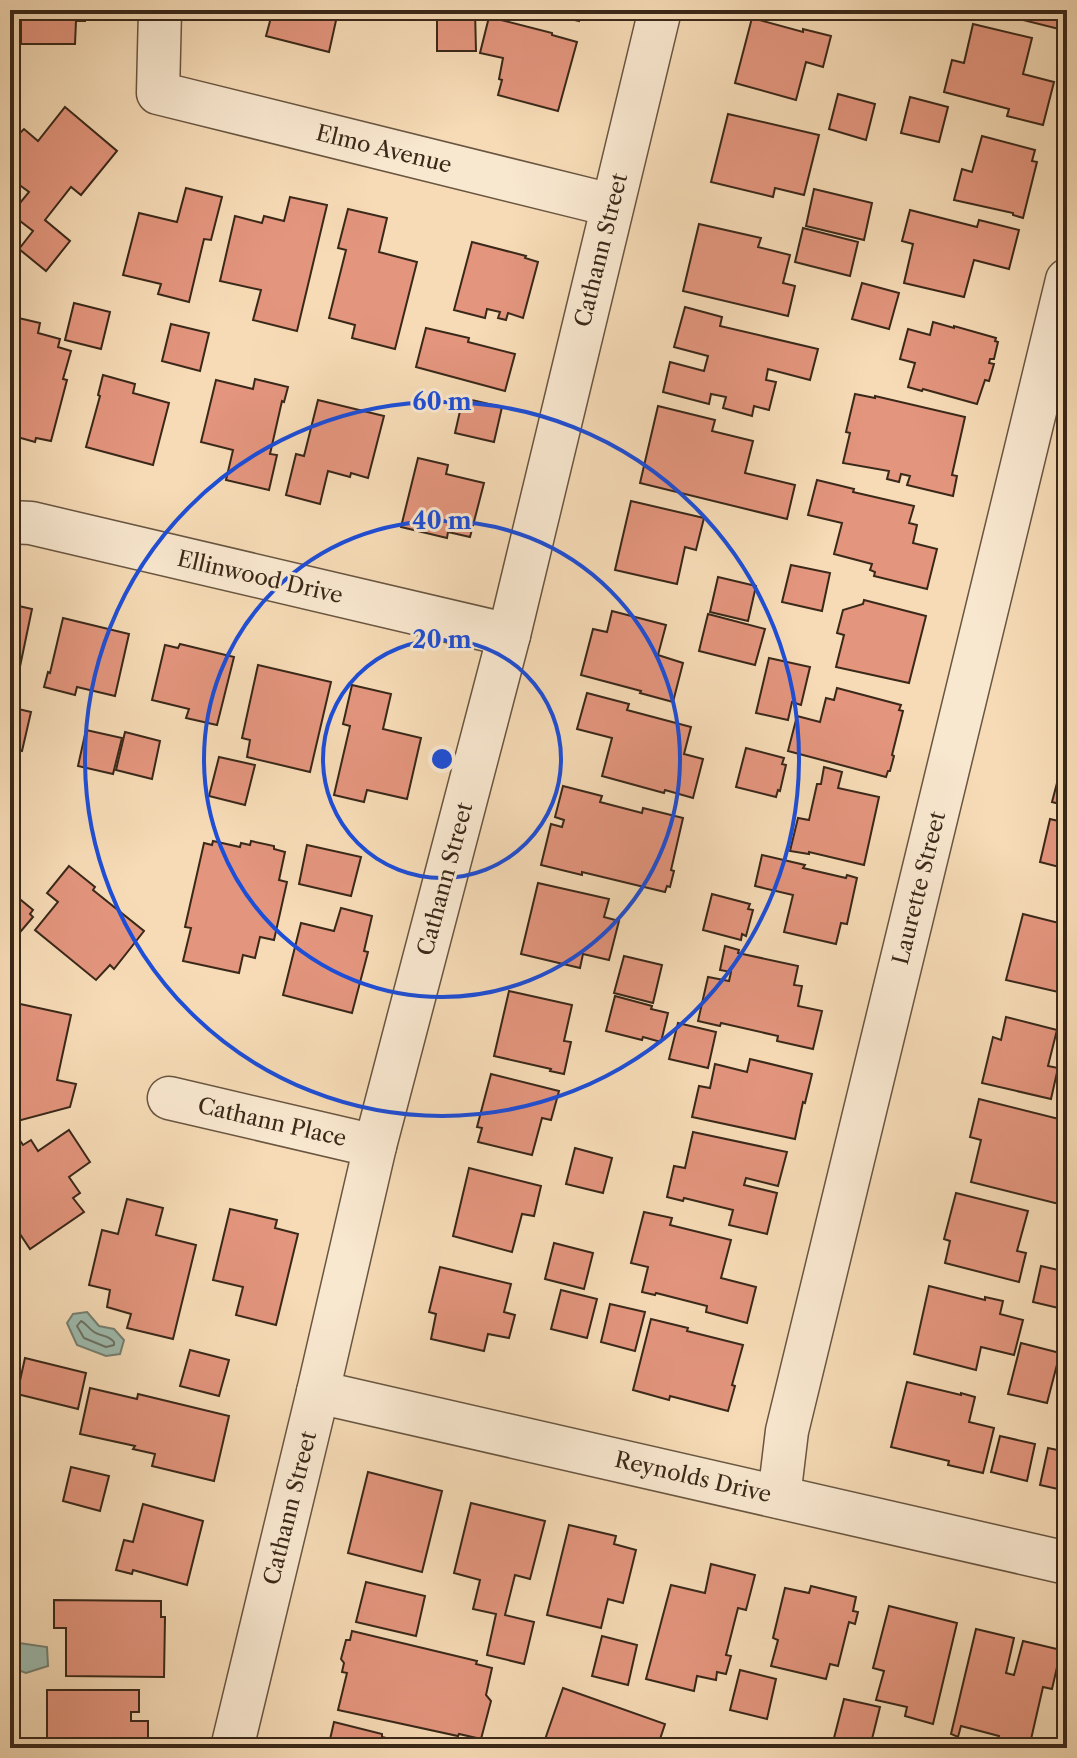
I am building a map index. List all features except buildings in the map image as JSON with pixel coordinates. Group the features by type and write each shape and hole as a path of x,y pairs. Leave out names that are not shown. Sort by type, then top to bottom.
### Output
{"street":[{"name":"Elmo Avenue","path":"160,10 158,93 611,205"},
{"name":"Cathann Street","path":"232,1748 375,1146 509,635 660,10"},
{"name":"Laurette Street","path":"779,1497 791,1416 1067,280"},
{"name":"Ellinwood Drive","path":"10,522 31,523 509,635"},
{"name":"Cathann Place","path":"169,1098 375,1146"},
{"name":"Reynolds Drive","path":"318,1392 1067,1563"}],"water":[{"path":"87,1312 99,1326 114,1329 124,1340 120,1354 106,1356 77,1345 67,1323 73,1314"},
{"path":"10,1633 19,1643 47,1647 48,1666 26,1673 10,1667"}]}
